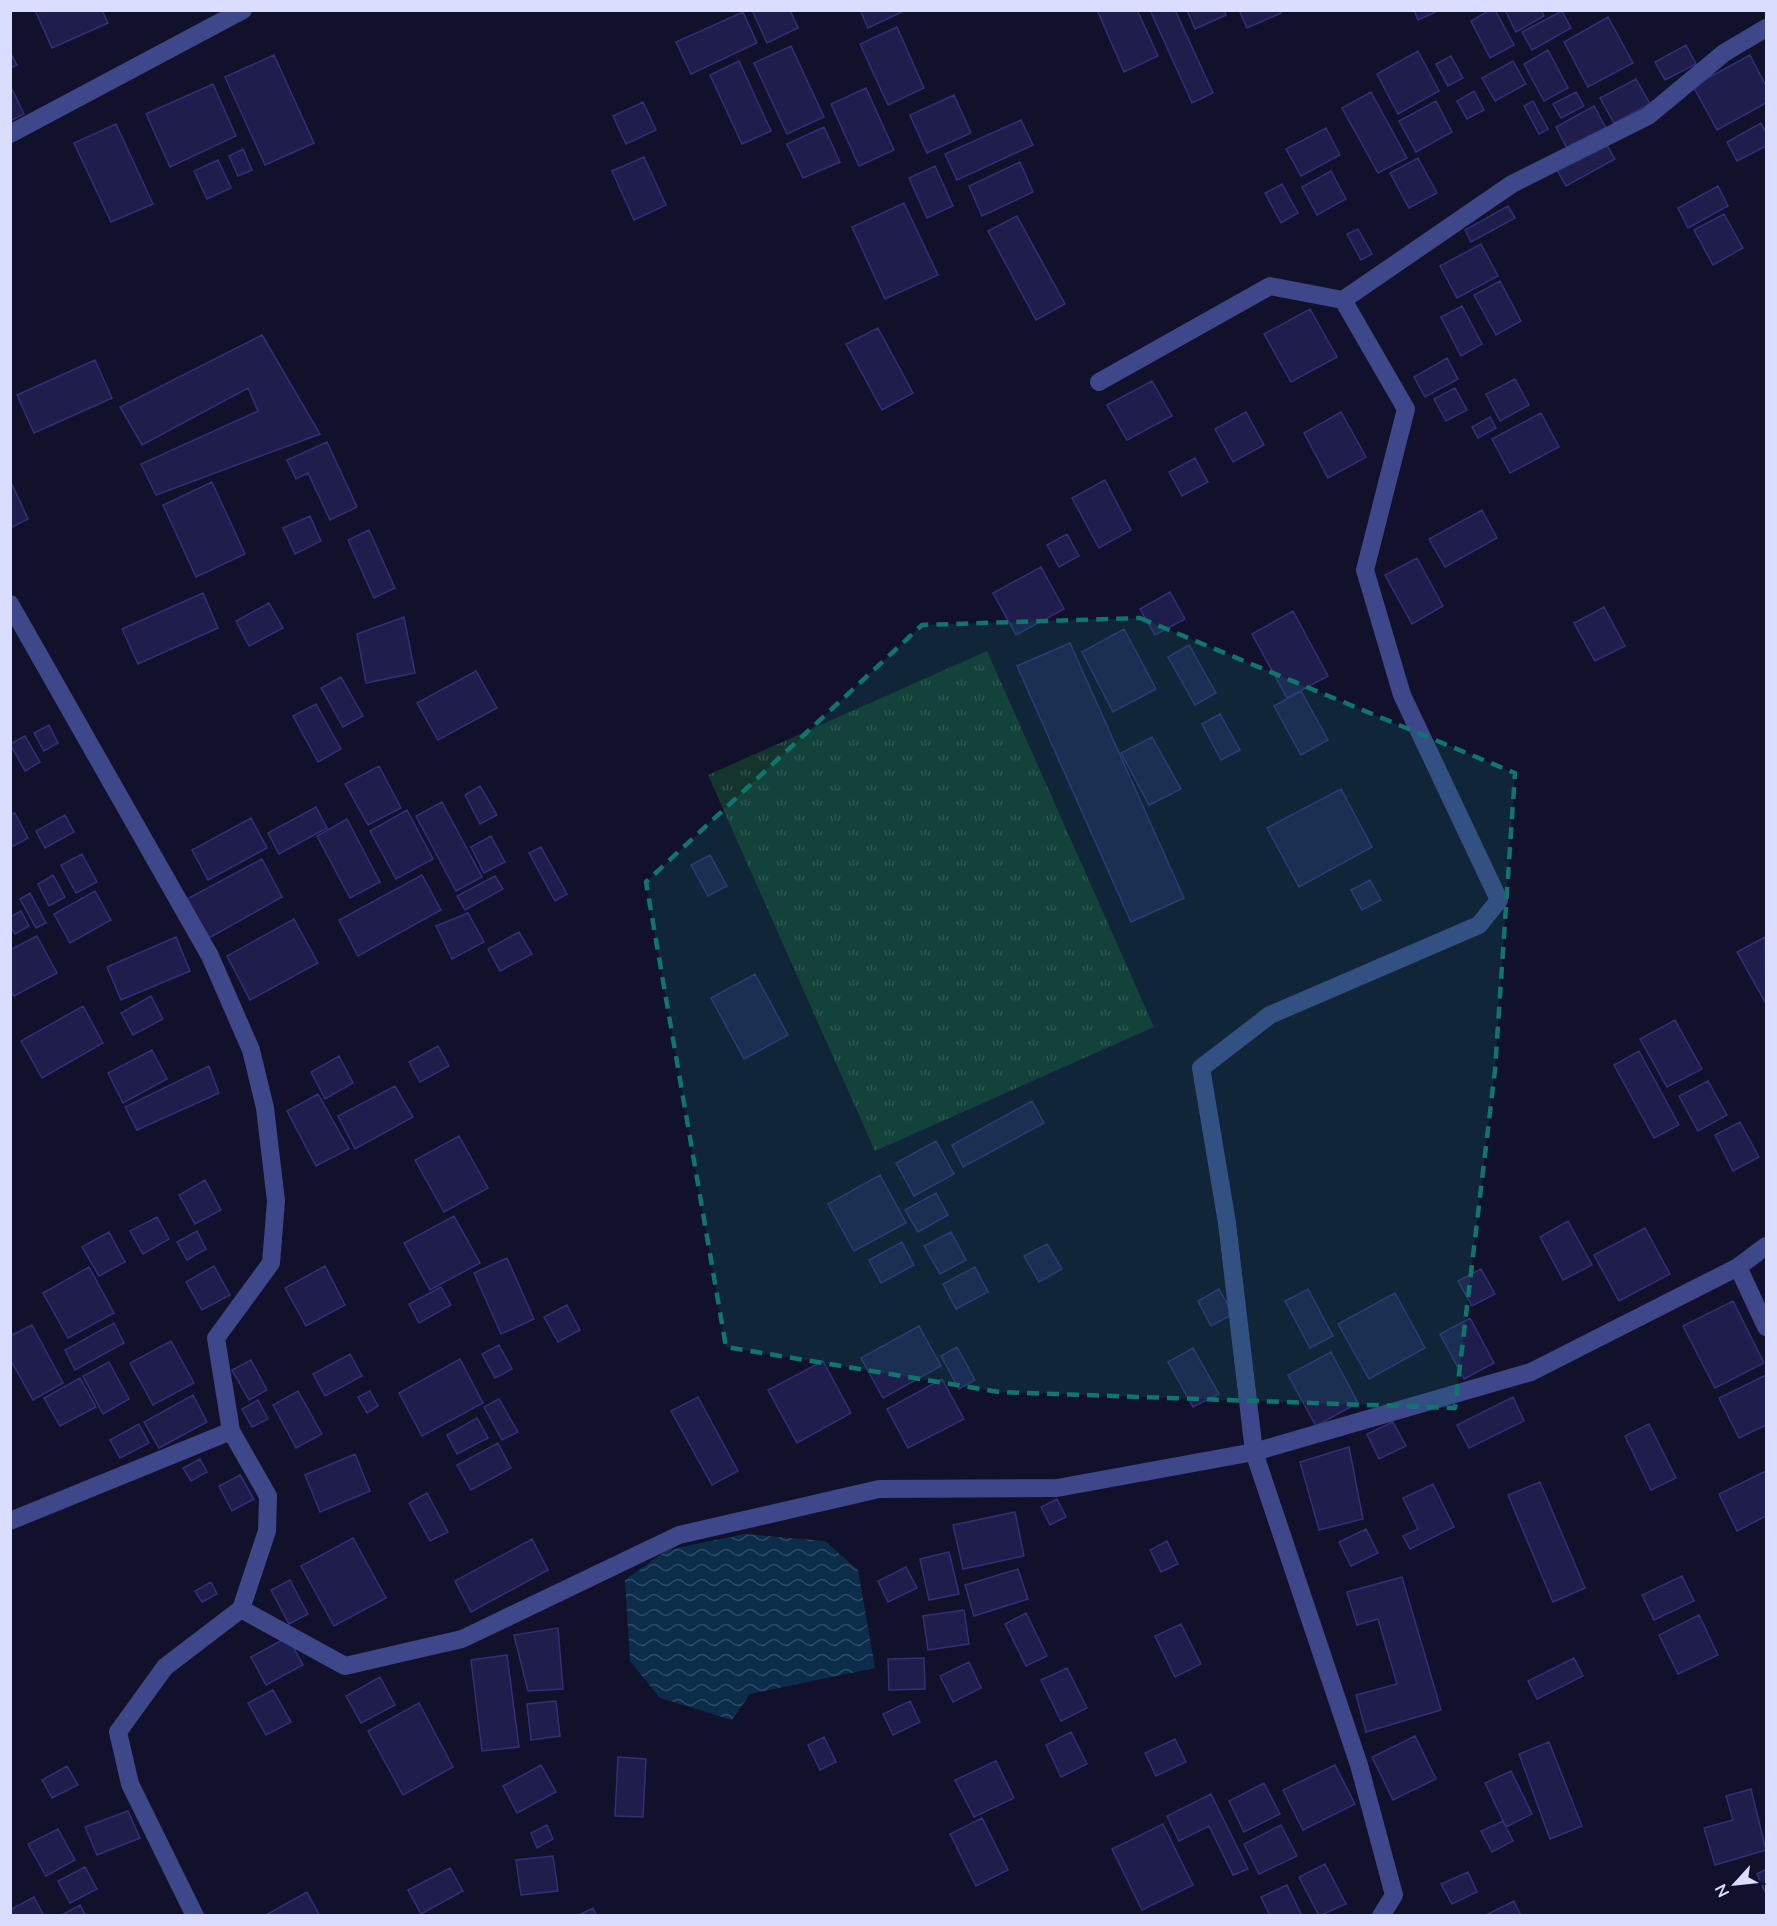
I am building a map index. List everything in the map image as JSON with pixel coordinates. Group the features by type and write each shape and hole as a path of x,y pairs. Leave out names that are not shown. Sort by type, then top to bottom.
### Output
{"street":[{"path":"10,134 243,10"},
{"path":"1099,382 1270,286 1342,300 1512,184 1648,116 1724,52 1767,28"},
{"path":"1342,300 1406,409 1365,570 1402,695 1499,900 1479,925 1270,1015 1201,1068 1227,1223 1254,1452 1359,1765 1394,1895 1381,1916"},
{"path":"10,604 210,956 250,1050 265,1108 276,1201 271,1263 216,1338 231,1431 268,1496 267,1531 241,1610 165,1667 118,1732 130,1784 195,1916"},
{"path":"241,1610 345,1666 462,1639 680,1534 879,1489 1058,1488 1254,1452 1531,1371 1738,1266 1767,1246"},
{"path":"1738,1266 1767,1327"},
{"path":"10,1521 231,1431"}],"highlighted area":[{"path":"1140,618 1515,773 1495,1070 1455,1408 999,1392 726,1347 646,882 922,625"}],"green space":[{"path":"987,651 1154,1027 875,1151 708,775"}],"water":[{"path":"745,1534 825,1541 858,1570 875,1668 750,1694 732,1720 660,1698 630,1661 625,1580 667,1550"}],"building":[{"path":"35,10 102,10 108,23 52,48"},
{"path":"752,10 790,10 798,28 767,43"},
{"path":"860,10 906,10 868,28"},
{"path":"1097,10 1137,10 1158,56 1124,72"},
{"path":"1150,10 1175,10 1213,93 1192,103"},
{"path":"1187,10 1224,10 1226,15 1195,29"},
{"path":"1239,10 1280,10 1281,13 1247,28"},
{"path":"1414,10 1440,10 1418,20"},
{"path":"1490,10 1495,10 1514,45 1490,58 1471,21"},
{"path":"1505,10 1541,10 1544,16 1516,32"},
{"path":"1562,11 1571,28 1532,50 1522,32"},
{"path":"743,12 757,43 691,74 676,42"},
{"path":"1608,17 1633,63 1588,87 1564,42"},
{"path":"897,27 924,88 888,105 860,44"},
{"path":"1686,45 1696,64 1665,80 1655,62"},
{"path":"791,46 824,117 787,134 754,63"},
{"path":"1548,50 1568,88 1544,101 1524,64"},
{"path":"1418,51 1439,91 1398,114 1377,74"},
{"path":"10,52 17,65 10,68"},
{"path":"274,55 314,143 265,165 225,77"},
{"path":"1750,55 1766,86 1766,103 1717,130 1693,86"},
{"path":"1451,56 1463,78 1448,86 1436,64"},
{"path":"739,61 771,131 742,144 710,75"},
{"path":"1513,61 1526,84 1495,101 1482,78"},
{"path":"1636,79 1650,104 1614,123 1600,98"},
{"path":"213,84 236,136 170,167 146,114"},
{"path":"10,85 24,114 10,121"},
{"path":"866,88 894,150 859,166 831,104"},
{"path":"1474,91 1484,110 1467,119 1457,101"},
{"path":"1371,92 1407,158 1378,173 1342,108"},
{"path":"1576,92 1584,106 1561,118 1553,104"},
{"path":"954,95 971,133 927,153 910,115"},
{"path":"1436,101 1452,132 1416,152 1399,121"},
{"path":"1533,101 1548,129 1539,134 1524,106"},
{"path":"643,102 656,130 626,144 613,116"},
{"path":"1594,106 1608,132 1569,152 1556,127"},
{"path":"1021,120 1033,145 957,180 945,154"},
{"path":"1761,123 1766,133 1766,146 1737,161 1727,142"},
{"path":"116,124 153,204 111,222 74,143"},
{"path":"824,127 840,162 803,178 787,144"},
{"path":"1326,128 1340,155 1301,176 1286,149"},
{"path":"1606,144 1615,159 1566,186 1557,170"},
{"path":"243,149 252,170 238,176 229,156"},
{"path":"644,157 666,205 634,220 612,171"},
{"path":"1418,158 1437,193 1409,208 1390,173"},
{"path":"218,160 231,188 207,199 194,171"},
{"path":"1020,162 1033,192 982,216 969,186"},
{"path":"935,166 953,206 927,218 909,178"},
{"path":"1331,171 1346,199 1317,215 1302,187"},
{"path":"1282,184 1298,213 1281,223 1265,193"},
{"path":"1718,186 1728,206 1688,228 1678,208"},
{"path":"904,203 938,275 885,299 852,227"},
{"path":"1508,206 1515,218 1471,242 1465,230"},
{"path":"1724,214 1743,248 1713,265 1694,230"},
{"path":"1017,216 1065,304 1036,320 988,231"},
{"path":"1358,229 1372,254 1361,260 1347,234"},
{"path":"1481,244 1498,276 1457,298 1440,266"},
{"path":"1500,281 1521,321 1496,335 1474,295"},
{"path":"1462,306 1482,344 1461,356 1441,317"},
{"path":"1310,309 1337,357 1291,382 1264,334"},
{"path":"878,328 913,393 882,410 846,344"},
{"path":"262,335 320,434 156,495 141,464 258,411 248,388 142,445 120,407"},
{"path":"1447,358 1458,379 1425,397 1414,377"},
{"path":"95,360 112,398 34,433 17,395"},
{"path":"1515,379 1529,405 1500,421 1486,394"},
{"path":"1152,381 1172,416 1127,440 1107,405"},
{"path":"1455,388 1467,410 1446,421 1434,399"},
{"path":"1246,412 1264,445 1233,462 1215,429"},
{"path":"1341,412 1366,457 1328,478 1304,433"},
{"path":"1541,413 1559,447 1510,473 1492,439"},
{"path":"1490,417 1496,428 1478,438 1472,427"},
{"path":"327,442 357,507 330,520 308,473 296,479 287,460"},
{"path":"1195,458 1208,482 1182,496 1169,472"},
{"path":"10,480 28,519 10,528"},
{"path":"1105,480 1131,530 1099,548 1072,498"},
{"path":"212,482 245,554 196,577 163,505"},
{"path":"1482,510 1497,538 1445,567 1429,539"},
{"path":"310,516 321,541 295,554 283,528"},
{"path":"369,530 395,588 374,598 348,540"},
{"path":"1067,534 1079,556 1059,567 1047,545"},
{"path":"1417,558 1443,606 1412,624 1385,575"},
{"path":"1041,567 1064,609 1016,635 993,593"},
{"path":"1170,592 1185,619 1155,635 1140,609"},
{"path":"203,593 218,628 138,664 122,629"},
{"path":"269,603 283,628 249,646 236,621"},
{"path":"1604,607 1625,646 1595,661 1574,623"},
{"path":"1293,611 1328,676 1287,698 1252,634"},
{"path":"404,617 415,673 366,683 357,634"},
{"path":"1124,629 1156,689 1113,712 1082,652"},
{"path":"1070,643 1184,898 1131,922 1017,666"},
{"path":"1189,645 1216,693 1195,705 1168,657"},
{"path":"476,671 497,708 438,740 417,703"},
{"path":"341,677 363,716 343,727 321,688"},
{"path":"1301,691 1328,740 1301,755 1274,706"},
{"path":"316,704 341,749 318,762 293,716"},
{"path":"1220,714 1240,750 1221,760 1202,724"},
{"path":"49,725 58,743 44,751 34,733"},
{"path":"25,736 40,762 25,771 10,744"},
{"path":"1152,737 1181,789 1149,805 1121,753"},
{"path":"379,766 401,808 368,825 345,784"},
{"path":"480,786 497,815 480,824 465,795"},
{"path":"1341,789 1372,847 1299,887 1267,828"},
{"path":"442,802 482,877 456,891 416,816"},
{"path":"316,807 327,828 279,854 268,833"},
{"path":"407,810 433,859 396,879 370,831"},
{"path":"15,813 28,838 10,848 10,815"},
{"path":"65,815 74,832 45,848 36,831"},
{"path":"251,818 267,848 208,880 192,850"},
{"path":"347,819 380,882 350,898 317,836"},
{"path":"491,836 505,862 484,873 471,847"},
{"path":"541,847 567,894 555,901 529,853"},
{"path":"82,854 97,882 76,893 61,865"},
{"path":"710,855 727,886 708,896 691,865"},
{"path":"262,859 282,897 209,938 187,899"},
{"path":"53,875 65,897 49,906 38,884"},
{"path":"422,875 441,910 358,956 339,920"},
{"path":"495,876 503,889 465,910 457,896"},
{"path":"1370,880 1381,900 1362,910 1351,890"},
{"path":"95,891 111,920 70,943 54,914"},
{"path":"30,893 46,923 36,928 20,899"},
{"path":"21,911 29,926 15,934 10,926 10,917"},
{"path":"468,913 484,942 452,959 436,926"},
{"path":"294,919 318,963 250,1000 227,956"},
{"path":"519,932 532,954 500,971 488,949"},
{"path":"37,936 57,973 14,996 10,990 10,950"},
{"path":"176,937 190,971 121,1000 107,967"},
{"path":"1765,937 1766,1001 1765,1002 1737,952"},
{"path":"755,974 788,1035 744,1059 711,998"},
{"path":"151,996 163,1019 133,1035 121,1013"},
{"path":"83,1006 103,1043 42,1078 21,1041"},
{"path":"1675,1020 1702,1069 1667,1087 1640,1039"},
{"path":"438,1046 449,1066 420,1082 409,1062"},
{"path":"152,1050 167,1079 123,1103 108,1073"},
{"path":"1639,1051 1679,1125 1654,1138 1614,1065"},
{"path":"339,1056 353,1083 325,1099 311,1072"},
{"path":"209,1066 219,1093 137,1130 125,1107"},
{"path":"1708,1081 1727,1115 1698,1131 1679,1096"},
{"path":"395,1086 413,1117 355,1149 338,1116"},
{"path":"318,1094 349,1149 316,1166 287,1111"},
{"path":"1032,1101 1044,1123 963,1167 952,1145"},
{"path":"1740,1122 1759,1157 1733,1171 1715,1135"},
{"path":"459,1136 488,1188 444,1212 415,1160"},
{"path":"936,1141 954,1174 914,1196 896,1163"},
{"path":"880,1175 906,1223 854,1251 828,1204"},
{"path":"205,1180 221,1210 195,1224 179,1195"},
{"path":"936,1193 948,1215 918,1232 905,1210"},
{"path":"454,1216 480,1263 430,1290 404,1243"},
{"path":"157,1217 169,1239 143,1254 130,1231"},
{"path":"1568,1221 1592,1265 1563,1280 1540,1237"},
{"path":"1645,1228 1670,1274 1619,1301 1594,1255"},
{"path":"197,1231 206,1249 187,1260 177,1242"},
{"path":"109,1232 125,1262 99,1276 82,1247"},
{"path":"951,1232 966,1260 940,1274 924,1246"},
{"path":"902,1242 914,1265 881,1283 869,1260"},
{"path":"1047,1244 1062,1269 1039,1282 1024,1256"},
{"path":"507,1258 534,1319 501,1334 474,1273"},
{"path":"214,1266 230,1295 202,1310 186,1282"},
{"path":"325,1266 345,1305 306,1326 285,1288"},
{"path":"89,1267 114,1313 68,1338 43,1293"},
{"path":"975,1267 988,1292 956,1309 943,1284"},
{"path":"1481,1269 1495,1294 1472,1306 1458,1281"},
{"path":"441,1287 451,1305 419,1323 409,1304"},
{"path":"1219,1289 1233,1314 1211,1326 1198,1301"},
{"path":"1308,1289 1333,1336 1310,1348 1285,1301"},
{"path":"1395,1293 1425,1348 1369,1379 1338,1324"},
{"path":"1733,1301 1764,1363 1715,1388 1683,1326"},
{"path":"567,1305 580,1330 558,1342 544,1317"},
{"path":"1470,1318 1494,1363 1464,1379 1440,1334"},
{"path":"114,1323 124,1343 75,1370 65,1350"},
{"path":"32,1325 63,1383 33,1400 10,1359 10,1336"},
{"path":"919,1326 941,1366 883,1398 861,1358"},
{"path":"171,1341 194,1383 153,1405 130,1363"},
{"path":"499,1345 512,1369 495,1378 482,1354"},
{"path":"957,1347 975,1380 959,1389 941,1356"},
{"path":"1193,1348 1219,1394 1193,1407 1168,1362"},
{"path":"1331,1352 1358,1403 1316,1426 1288,1375"},
{"path":"350,1354 362,1376 325,1396 313,1374"},
{"path":"460,1359 483,1403 422,1436 399,1393"},
{"path":"251,1360 267,1390 249,1400 232,1370"},
{"path":"823,1361 851,1413 797,1443 768,1390"},
{"path":"109,1362 129,1399 103,1414 83,1376"},
{"path":"1766,1375 1766,1425 1739,1438 1719,1398"},
{"path":"80,1378 96,1407 60,1426 44,1398"},
{"path":"942,1379 964,1419 908,1448 887,1409"},
{"path":"298,1391 322,1434 296,1448 273,1405"},
{"path":"370,1391 378,1406 367,1413 358,1397"},
{"path":"193,1395 207,1422 159,1448 144,1422"},
{"path":"698,1397 738,1471 712,1485 671,1411"},
{"path":"1513,1397 1524,1421 1469,1448 1457,1425"},
{"path":"499,1399 518,1432 502,1440 484,1407"},
{"path":"258,1400 268,1419 252,1427 242,1409"},
{"path":"477,1418 488,1438 457,1454 447,1435"},
{"path":"1393,1422 1406,1446 1379,1459 1367,1434"},
{"path":"139,1424 149,1443 120,1458 110,1440"},
{"path":"1649,1424 1676,1478 1651,1490 1625,1436"},
{"path":"498,1443 511,1468 471,1490 457,1465"},
{"path":"1349,1447 1363,1519 1319,1530 1300,1462"},
{"path":"355,1454 370,1491 320,1512 305,1475"},
{"path":"200,1459 207,1472 191,1481 183,1468"},
{"path":"1766,1471 1766,1516 1737,1531 1719,1494"},
{"path":"240,1475 254,1499 232,1511 219,1486"},
{"path":"1540,1482 1585,1588 1553,1602 1508,1495"},
{"path":"1433,1484 1454,1527 1410,1549 1403,1536 1418,1529 1403,1498"},
{"path":"427,1493 448,1532 430,1541 409,1503"},
{"path":"1057,1499 1066,1517 1050,1525 1041,1507"},
{"path":"1015,1512 1024,1556 963,1569 953,1525"},
{"path":"1366,1529 1378,1553 1351,1566 1339,1542"},
{"path":"353,1538 386,1598 334,1626 301,1566"},
{"path":"532,1539 548,1570 471,1612 455,1581"},
{"path":"1167,1541 1178,1564 1161,1572 1150,1550"},
{"path":"949,1552 959,1594 929,1600 920,1559"},
{"path":"906,1567 917,1588 888,1602 878,1581"},
{"path":"1018,1569 1028,1599 974,1616 965,1585"},
{"path":"1682,1576 1694,1601 1654,1620 1642,1595"},
{"path":"1402,1577 1441,1710 1366,1732 1356,1695 1397,1684 1378,1619 1357,1625 1347,1592"},
{"path":"290,1580 308,1614 289,1624 271,1590"},
{"path":"211,1582 217,1594 202,1602 195,1591"},
{"path":"964,1610 969,1644 928,1650 923,1616"},
{"path":"1026,1613 1047,1656 1026,1666 1005,1624"},
{"path":"1699,1615 1718,1655 1678,1674 1659,1635"},
{"path":"1181,1624 1201,1664 1175,1677 1155,1636"},
{"path":"558,1628 563,1689 528,1691 514,1635"},
{"path":"288,1637 303,1665 266,1685 251,1657"},
{"path":"507,1655 519,1747 482,1751 471,1660"},
{"path":"924,1658 925,1689 889,1690 888,1659"},
{"path":"1574,1658 1583,1676 1537,1699 1528,1681"},
{"path":"969,1662 981,1688 953,1702 940,1676"},
{"path":"1067,1668 1087,1708 1061,1721 1041,1680"},
{"path":"380,1677 395,1705 361,1723 346,1696"},
{"path":"273,1690 291,1722 266,1735 248,1703"},
{"path":"556,1701 560,1736 531,1740 527,1704"},
{"path":"910,1701 920,1722 893,1735 883,1714"},
{"path":"419,1703 453,1767 403,1795 368,1731"},
{"path":"1071,1732 1087,1764 1061,1777 1046,1745"},
{"path":"1415,1736 1436,1779 1393,1800 1372,1757"},
{"path":"824,1737 836,1762 820,1770 808,1745"},
{"path":"1175,1739 1186,1762 1156,1776 1145,1753"},
{"path":"1549,1742 1582,1826 1550,1839 1519,1754"},
{"path":"618,1757 646,1759 643,1817 615,1816"},
{"path":"996,1761 1014,1798 974,1817 955,1780"},
{"path":"541,1765 556,1792 517,1813 503,1786"},
{"path":"1335,1765 1355,1804 1303,1830 1283,1790"},
{"path":"67,1766 78,1785 52,1798 42,1780"},
{"path":"1511,1771 1532,1814 1506,1827 1485,1783"},
{"path":"1264,1783 1280,1814 1244,1832 1229,1801"},
{"path":"1751,1789 1766,1850 1715,1865 1704,1828 1733,1820 1726,1796"},
{"path":"1211,1794 1248,1869 1233,1875 1209,1826 1179,1841 1167,1816"},
{"path":"128,1811 140,1838 97,1855 85,1827"},
{"path":"982,1818 1008,1870 976,1886 950,1834"},
{"path":"1503,1821 1513,1841 1492,1852 1481,1831"},
{"path":"1163,1824 1193,1885 1142,1910 1112,1849"},
{"path":"547,1825 553,1839 537,1848 531,1833"},
{"path":"1281,1825 1297,1856 1259,1874 1244,1844"},
{"path":"58,1829 75,1860 46,1876 28,1844"},
{"path":"553,1856 558,1891 521,1895 516,1860"},
{"path":"1325,1864 1346,1904 1319,1916 1299,1877"},
{"path":"85,1867 97,1889 70,1903 58,1881"},
{"path":"450,1868 463,1891 421,1914 408,1890"},
{"path":"1766,1869 1766,1894 1757,1874"},
{"path":"1468,1872 1477,1892 1452,1904 1441,1884"},
{"path":"1287,1885 1302,1916 1270,1916 1261,1897"},
{"path":"307,1892 320,1916 264,1916"},
{"path":"34,1897 44,1916 10,1916 10,1910"},
{"path":"1514,1901 1521,1916 1484,1916"},
{"path":"80,1905 86,1916 60,1916"},
{"path":"593,1908 597,1916 577,1916"}]}
